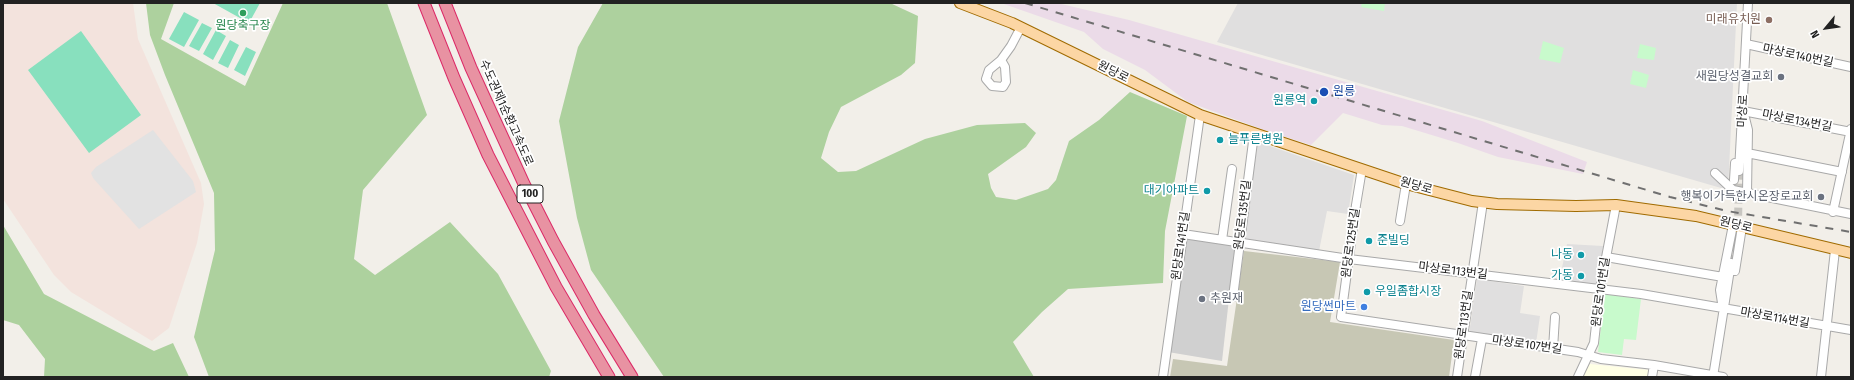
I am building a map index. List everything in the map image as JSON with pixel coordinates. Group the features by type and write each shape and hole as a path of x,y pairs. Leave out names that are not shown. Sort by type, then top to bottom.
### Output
{"highway":[{"name":"100","path":"424,3 454,78 488,155 556,287 609,377"},
{"name":"수도권제1순환고속도로","path":"445,3 471,68 524,184 590,308 632,377"}],"main road":[{"name":"원당로","path":"960,3 973,5 1022,27 1200,116 1406,184 1483,202 1535,206 1616,204 1696,216 1851,254"}],"street":[{"name":"마상로","path":"1739,171 1748,3"},
{"path":"1001,60 1022,27"},
{"name":"마상로140번길","path":"1746,44 1851,67"},
{"path":"1743,111 1748,130 1747,194"},
{"path":"1734,180 1737,129 1743,111"},
{"name":"마상로134번길","path":"1743,111 1851,131"},
{"name":"원당로141번길","path":"1163,377 1200,116"},
{"path":"1833,212 1851,131"},
{"name":"원당로135번길","path":"1233,297 1254,134"},
{"path":"1747,153 1842,172"},
{"path":"1222,240 1232,169"},
{"name":"원당로125번길","path":"1341,317 1362,169"},
{"path":"1747,181 1734,180 1715,173 1733,190 1833,212 1851,214"},
{"path":"1400,221 1406,184"},
{"name":"원당로113번길","path":"1457,377 1483,202"},
{"name":"원당로101번길","path":"1578,377 1594,343 1600,289 1616,204"},
{"path":"1723,310 1720,290 1738,226"},
{"path":"1723,310 1731,292 1738,226"},
{"name":"마상로113번길","path":"1183,234 1349,259 1641,294 1723,310"},
{"path":"1826,327 1835,250"},
{"path":"1606,257 1723,277"},
{"path":"1714,376 1731,263"},
{"name":"마상로114번길","path":"1723,310 1851,330"},
{"name":"마상로107번길","path":"1341,317 1578,352 1588,357 1654,365 1723,377"},
{"path":"1553,349 1555,317"},
{"name":"마상로114번길","path":"1821,377 1826,327"},
{"path":"1475,377 1482,339"},
{"path":"1652,377 1654,365"}],"shaded area":[{"path":"3,3 133,3 138,39 201,183 204,204 197,243 169,328 152,341 71,292 54,275 3,199"},
{"path":"1001,3 1057,3 1129,20 1482,121 1587,162 1583,174 1498,157 1402,126 1382,125 1343,113 1311,145 1267,131 1188,102 1145,70 1103,49 1084,32"},
{"path":"1238,3 1737,3 1728,190 1217,42"},
{"path":"153,130 193,181 196,192 139,229 93,178 91,173 96,167"},
{"path":"1258,142 1354,175 1348,214 1327,211 1319,251 1243,241"},
{"name":"추원재","path":"1184,236 1235,245 1222,361 1168,352"},
{"path":"1567,244 1603,246 1598,286 1559,282"},
{"path":"1244,251 1340,262 1330,322 1454,340 1449,377 1170,377 1173,359 1227,366"},
{"path":"1477,279 1524,286 1520,313 1540,316 1536,343 1469,334"},
{"path":"1590,364 1649,370 1648,377 1582,377"}],"green space":[{"path":"146,3 174,3 161,39 245,86 283,3 387,3 427,115 363,190 354,259 375,275 450,222 498,274 551,371 549,377 209,377 194,337 215,250 214,193 150,35"},
{"name":"원당축구장","path":"213,3 260,3 249,23"},
{"path":"603,3 890,3 918,16 915,63 901,75 841,107 829,132 821,158 838,172 856,171 925,139 977,125 1025,123 1036,133 1026,147 988,174 991,188 996,197 1016,200 1048,189 1056,180 1069,141 1099,120 1130,92 1187,116 1165,231 1163,283 1068,289 1042,312 1013,342 1034,377 664,377 591,270 577,218 559,121 578,47"},
{"path":"1362,3 1385,3 1384,11 1361,7"},
{"path":"184,12 199,20 184,47 169,39"},
{"path":"202,23 212,28 199,51 189,46"},
{"path":"216,30 226,36 213,60 203,54"},
{"path":"81,31 141,115 89,153 28,70"},
{"path":"230,40 239,45 228,68 218,63"},
{"path":"1543,41 1564,48 1560,63 1539,59"},
{"path":"1640,44 1656,48 1654,60 1637,58"},
{"path":"246,47 256,52 245,76 234,70"},
{"path":"1633,70 1649,75 1646,88 1630,84"},
{"path":"3,225 44,294 154,351 173,343 189,377 44,377 45,359 19,325 3,320"},
{"path":"1605,294 1641,299 1636,340 1624,339 1622,355 1598,352"}],"tunnel":[{"path":"1731,263 1738,224 1739,171"}],"railway":[{"path":"1025,3 1670,197 1727,211 1851,232"}],"place":[{"name":"원당축구장","path":"243,13"},
{"name":"미래유치원","path":"1769,20"},
{"name":"새원당성결교회","path":"1781,77"},
{"name":"원릉","path":"1324,92"},
{"name":"원릉역","path":"1314,101"},
{"name":"늘푸른병원","path":"1220,140"},
{"name":"대기아파트","path":"1207,191"},
{"name":"행복이가득한시온장로교회","path":"1821,197"},
{"name":"준빌딩","path":"1369,241"},
{"name":"나동","path":"1581,255"},
{"name":"가동","path":"1581,276"},
{"name":"우일좀합시장","path":"1367,292"},
{"name":"추원재","path":"1202,299"},
{"name":"원당썬마트","path":"1364,307"}]}
